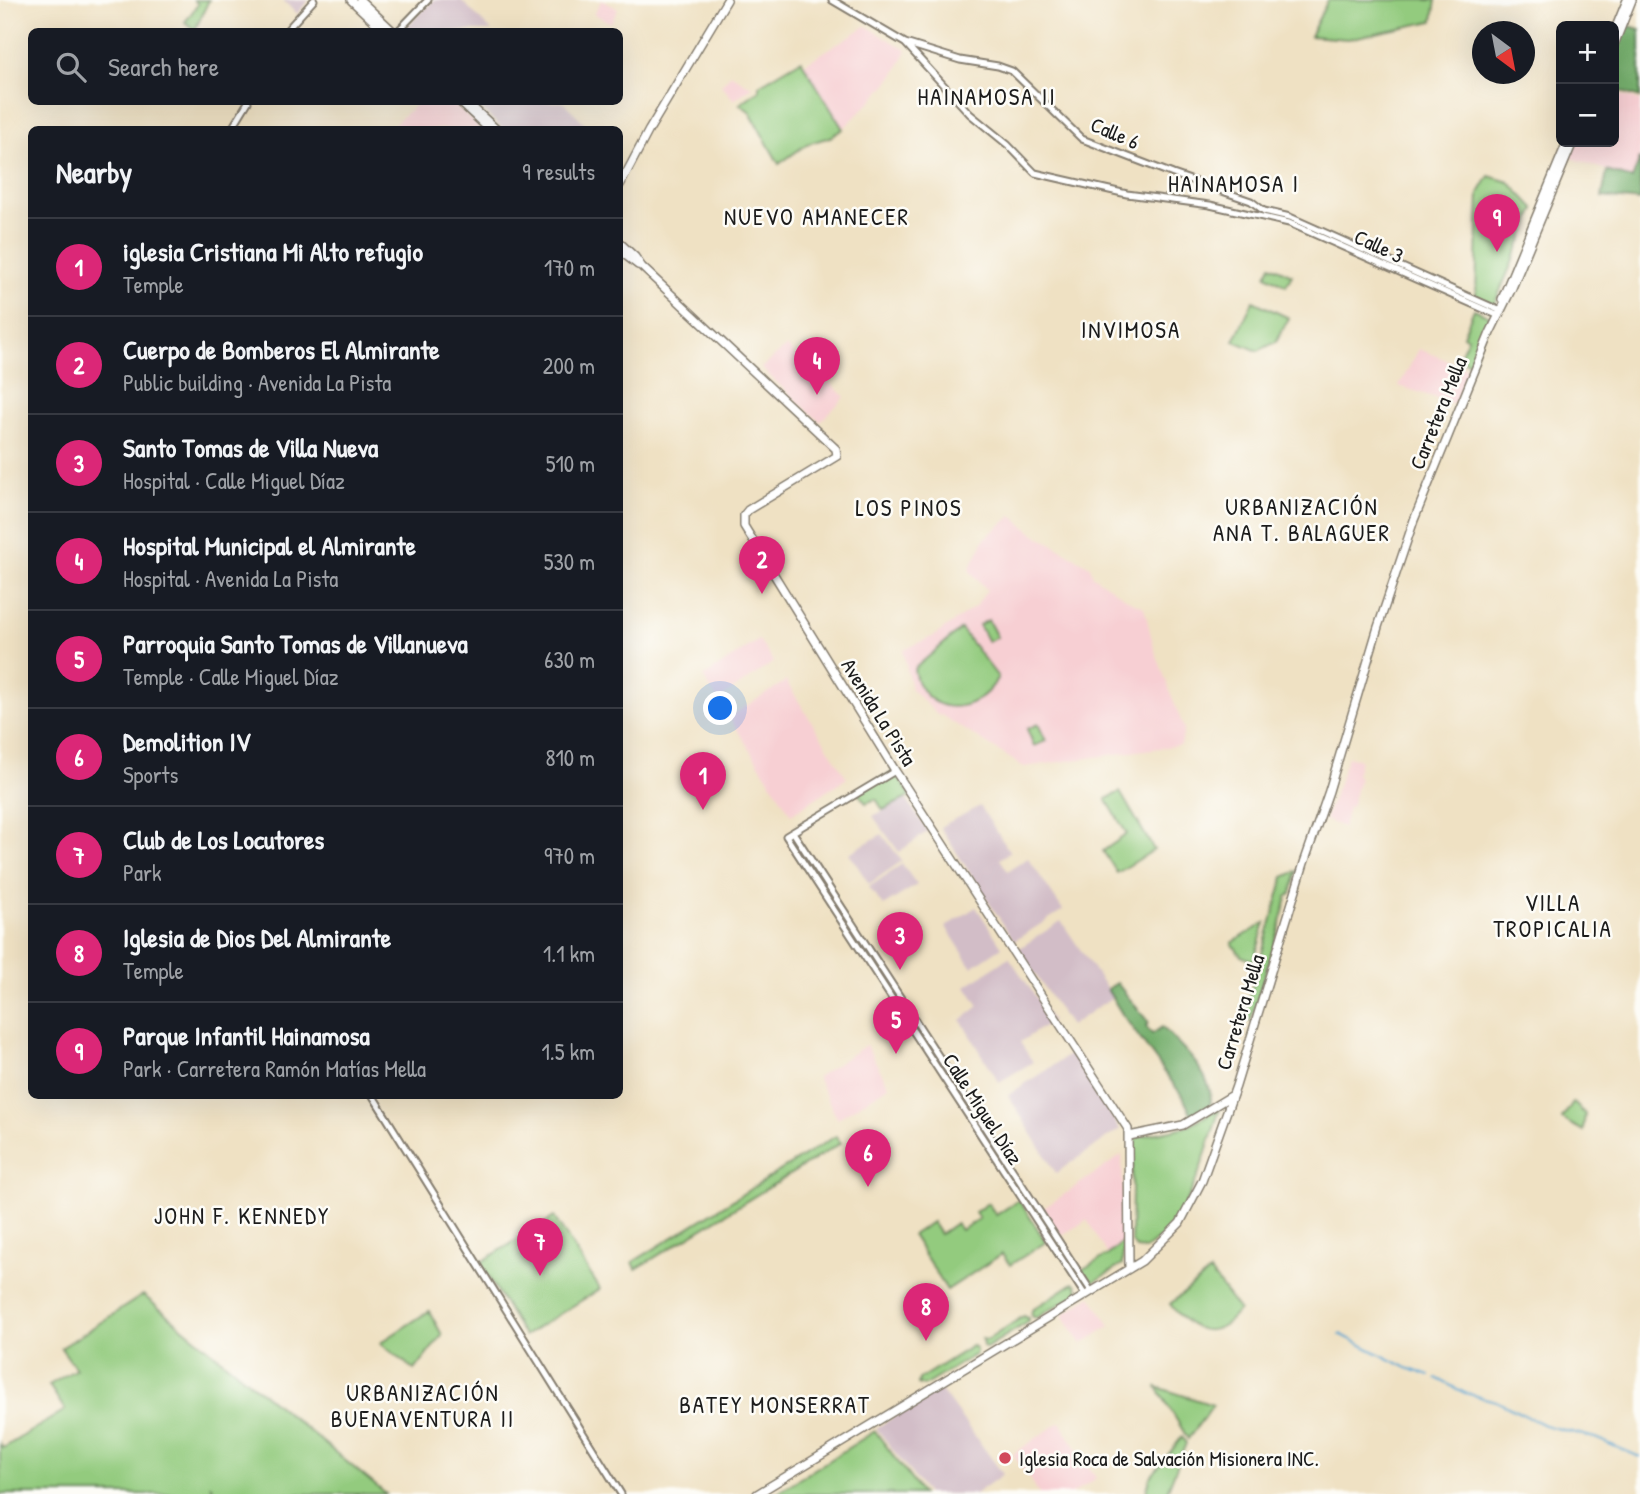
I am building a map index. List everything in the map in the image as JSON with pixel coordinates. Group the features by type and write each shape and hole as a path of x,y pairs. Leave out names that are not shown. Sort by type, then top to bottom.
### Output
{"main road":[{"path":"351,0 381,28"},
{"path":"360,0 392,28"},
{"path":"623,179 649,130 727,0"},
{"path":"1619,22 1630,0"},
{"path":"1619,31 1630,0"},
{"path":"463,105 486,126"},
{"path":"470,105 493,126"},
{"path":"1499,313 1565,147"},
{"path":"1499,313 1571,147"},
{"name":"Avenida La Pista","path":"623,246 642,268"},
{"name":"Avenida La Pista","path":"623,253 836,449 837,456 748,510 742,521 895,771 1128,1129 1129,1269"},
{"name":"Carretera Mella","path":"757,1494 1149,1256 1184,1216 1202,1181 1232,1096 1329,791 1389,590 1414,520 1499,313"},
{"path":"1129,1136 1183,1125 1232,1096"}],"street":[{"path":"289,28 314,0"},
{"path":"400,28 428,0"},
{"path":"832,0 905,43"},
{"name":"Calle 6","path":"905,43 960,60 998,65 1012,71 1082,139 1251,201"},
{"name":"Calle 3","path":"905,43 970,114 1008,145 1035,173 1127,194 1210,205 1289,223 1499,313"},
{"path":"233,126 246,105"},
{"name":"Calle 3","path":"1251,201 1264,211 1290,217 1499,313"},
{"path":"795,831 895,771"},
{"name":"Calle Miguel Díaz","path":"795,831 1088,1293 786,836 795,831"},
{"path":"375,1099 621,1494"}],"shaded area":[{"path":"283,0 309,0 297,14"},
{"path":"434,0 461,0 489,28 405,28"},
{"path":"602,0 618,9 611,23 594,14"},
{"path":"866,26 907,50 895,74 843,129 803,65"},
{"path":"731,74 752,87 734,100 721,85"},
{"path":"1619,94 1640,101 1640,156 1632,179 1569,157 1574,147 1619,147"},
{"path":"416,105 454,105 478,126 391,126"},
{"path":"477,105 566,105 588,126 500,126"},
{"path":"787,346 806,370 812,366 845,397 820,422 761,368"},
{"path":"1419,349 1469,369 1455,404 1399,386"},
{"path":"1012,516 1032,532 1090,566 1093,576 1130,601 1144,607 1154,648 1184,729 1181,745 1024,767 939,716 911,689 903,650 934,636 976,606 987,590 969,570 985,538"},
{"path":"759,640 774,662 718,700 703,677"},
{"path":"786,681 847,778 791,814 729,717"},
{"path":"1348,756 1360,760 1356,775 1360,777 1343,827 1325,820"},
{"path":"906,799 928,831 899,852 873,816"},
{"path":"980,806 1010,852 1000,859 1008,871 1028,858 1063,910 1014,941 940,827"},
{"path":"882,834 902,861 869,884 849,853"},
{"path":"902,864 917,885 883,906 869,887"},
{"path":"976,907 1002,947 972,967 946,927"},
{"path":"1061,921 1111,998 1070,1026 1018,949"},
{"path":"1009,957 1052,1021 1020,1042 1033,1062 999,1082 961,1020 979,1006 966,986"},
{"path":"866,1045 889,1086 837,1119 817,1077"},
{"path":"1072,1053 1120,1129 1056,1173 1008,1095"},
{"path":"1122,1155 1124,1241 1108,1255 1087,1220 1061,1236 1041,1210"},
{"path":"1091,1296 1110,1326 1082,1344 1062,1315"},
{"path":"940,1389 1003,1474 975,1494 927,1494 876,1428"},
{"path":"1060,1422 1096,1478 1072,1494 1039,1494 1013,1454"}],"green space":[{"path":"194,0 209,0 196,28 192,28 185,22 198,4"},
{"path":"1328,0 1436,0 1433,21 1348,39 1310,36"},
{"path":"1626,25 1640,29 1640,98 1619,91 1619,42"},
{"path":"801,60 843,129 830,137 807,144 779,164 749,111 740,104 759,90 759,85"},
{"path":"1640,158 1640,201 1602,197 1607,171 1632,179"},
{"path":"1489,176 1509,182 1535,209 1494,305 1476,295 1479,193"},
{"path":"1271,265 1292,275 1286,286 1266,275"},
{"path":"1253,301 1289,318 1276,342 1258,351 1234,341"},
{"path":"1474,309 1490,316 1471,364 1459,357 1468,338 1463,335"},
{"path":"988,620 997,637 988,642 979,625"},
{"path":"961,629 998,677 991,688 972,703 949,706 928,696 918,683 914,669"},
{"path":"1038,724 1046,741 1034,746 1027,729"},
{"path":"895,771 911,796 883,810 876,799 866,803 858,793"},
{"path":"1120,792 1154,850 1117,873 1103,851 1127,834 1106,799"},
{"path":"1297,871 1251,1019 1246,1020 1244,1015 1284,877"},
{"path":"1265,923 1254,961 1241,956 1232,943"},
{"path":"1117,983 1149,1023 1146,1026 1152,1034 1162,1027 1196,1063 1208,1085 1210,1106 1191,1114 1183,1097 1122,1014 1107,989"},
{"path":"1573,1102 1585,1114 1583,1131 1562,1119"},
{"path":"1220,1108 1202,1166 1185,1205 1161,1237 1145,1249 1136,1248 1131,1241 1133,1142 1138,1137 1185,1127"},
{"path":"836,1136 841,1143 636,1269 633,1262"},
{"path":"1019,1200 1046,1242 1010,1265 1002,1254 947,1290 912,1235 932,1222 940,1234 956,1223 961,1230 979,1219 975,1212 988,1203 996,1215"},
{"path":"554,1217 600,1289 524,1336 480,1263"},
{"path":"1124,1241 1122,1265 1090,1284 1081,1270 1108,1255"},
{"path":"1210,1272 1239,1310 1221,1327 1203,1330 1186,1322 1170,1304"},
{"path":"1073,1283 1079,1293 1036,1318 1031,1316 1032,1310"},
{"path":"143,1295 386,1494 216,1494 210,1484 214,1494 0,1494 0,1443 3,1448 65,1410 49,1385 76,1369 61,1348"},
{"path":"429,1311 442,1335 415,1370 380,1343"},
{"path":"1024,1316 1028,1318 1028,1322 986,1348 983,1346 982,1339 987,1340"},
{"path":"972,1346 976,1348 976,1354 924,1386 918,1384 919,1379"},
{"path":"1157,1387 1213,1405 1188,1439"},
{"path":"875,1431 922,1494 775,1494"},
{"path":"1182,1437 1186,1443 1166,1494 1146,1494 1150,1478"}],"waterway":[{"path":"1340,1334 1407,1368 1430,1376"},
{"path":"1436,1378 1465,1393 1496,1401 1544,1425 1595,1438 1640,1457"}],"place":[{"name":"Parque Infantil Hainamosa","path":"1497,252"},
{"name":"Hospital Municipal el Almirante","path":"817,395"},
{"name":"Cuerpo de Bomberos El Almirante","path":"762,594"},
{"name":"iglesia Cristiana Mi Alto refugio","path":"703,810"},
{"name":"Santo Tomas de Villa Nueva","path":"900,970"},
{"name":"Parroquia Santo Tomas de Villanueva","path":"896,1054"},
{"name":"Demolition IV","path":"868,1187"},
{"name":"Club de Los Locutores","path":"540,1276"},
{"name":"Iglesia de Dios Del Almirante","path":"926,1341"},
{"name":"Iglesia Roca de Salvación Misionera INC.","path":"1005,1458"}],"district":[{"name":"HAINAMOSA II","path":"987,96"},
{"name":"HAINAMOSA I","path":"1234,183"},
{"name":"NUEVO AMANECER","path":"817,216"},
{"name":"INVIMOSA","path":"1131,329"},
{"name":"LOS PINOS","path":"909,507"},
{"name":"URBANIZACIÓN ANA T. BALAGUER","path":"1302,519"},
{"name":"VILLA TROPICALIA","path":"1553,915"},
{"name":"JOHN F. KENNEDY","path":"242,1215"},
{"name":"BATEY MONSERRAT","path":"775,1404"},
{"name":"URBANIZACIÓN BUENAVENTURA II","path":"423,1405"}]}
